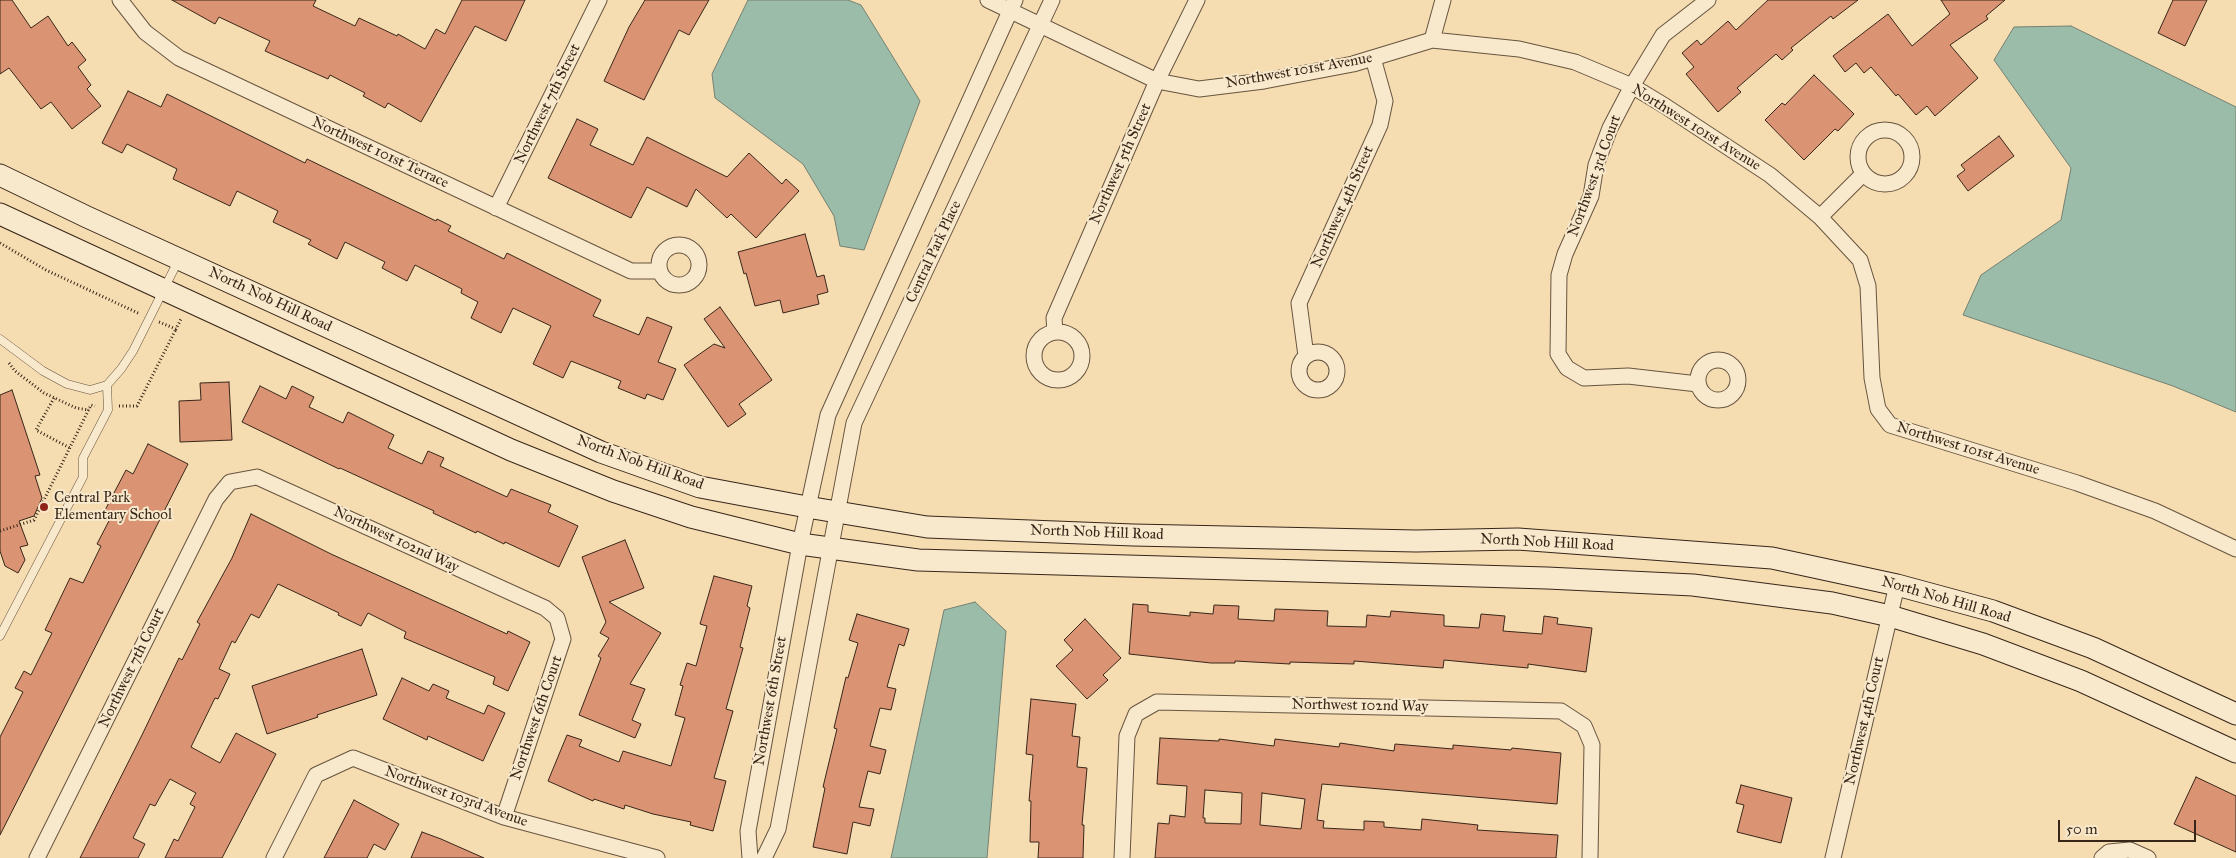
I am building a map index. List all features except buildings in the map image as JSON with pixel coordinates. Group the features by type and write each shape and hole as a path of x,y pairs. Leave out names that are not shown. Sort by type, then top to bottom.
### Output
{"main road":[{"name":"North Nob Hill Road","path":"0,175 601,452 700,487 927,527 1133,536 1416,541 1518,538 1772,558 1897,584 1992,611 2093,648 2236,714"},
{"name":"North Nob Hill Road","path":"0,214 366,381 511,450 604,487 691,517 800,544 918,560 1537,578 1693,585 1832,603 1890,616 1983,644 2081,680 2236,752"}],"street":[{"name":"Northwest 101st Terrace","path":"120,0 145,32 179,58 631,271 659,271"},
{"name":"Northwest 7th Street","path":"496,208 599,0"},
{"name":"Northwest 101st Avenue","path":"988,0 1013,5 1040,24 1158,81 1199,89 1264,80 1353,64 1432,40 1519,49 1575,62 1632,86 1770,175 1820,216 1860,260 1868,286 1872,378 1878,409 1890,425 2077,483 2155,511 2236,549"},
{"name":"Central Park Place","path":"830,548 854,422 1052,0"},
{"name":"Northwest 5th Street","path":"1055,332 1054,318 1158,81 1197,0"},
{"path":"1432,40 1443,0"},
{"name":"Northwest 3rd Court","path":"1698,384 1628,376 1584,378 1568,368 1558,354 1559,275 1565,254 1590,196 1596,165 1610,128 1632,86 1663,35 1708,0"},
{"name":"Central Park Place","path":"800,544 828,414 1013,5"},
{"name":"Northwest 4th Street","path":"1306,356 1299,303 1380,125 1385,101 1373,58"},
{"path":"1820,216 1864,174"},
{"name":"Northwest 102nd Way","path":"230,482 257,477 545,608 557,618"},
{"name":"Northwest 7th Court","path":"37,858 216,499 230,482"},
{"name":"Northwest 6th Street","path":"750,858 748,831 800,544"},
{"name":"Northwest 6th Street","path":"764,858 778,829 830,548"},
{"name":"Northwest 4th Court","path":"1833,858 1897,584"},
{"name":"Northwest 6th Court","path":"504,817 563,639 557,618"},
{"name":"Northwest 102nd Way","path":"1122,858 1127,736 1136,714 1157,702 1560,711 1584,726 1592,745 1590,858"},
{"name":"Northwest 103rd Avenue","path":"274,858 316,775 353,758 504,817 656,858"},
{"path":"2105,855 2130,850 2148,858"}],"lane":[{"path":"0,339 43,371 67,384 90,390 107,385 121,370 133,351 180,258"},
{"path":"0,636 83,477 83,458 108,410 107,385"}],"path":[{"path":"0,243 46,270 176,329 181,318"},
{"path":"7,360 14,371 29,383 60,402 76,408 89,410"},
{"path":"54,398 35,431 70,448"},
{"path":"0,531 34,520"}],"shaded area":[{"path":"748,0 848,0 861,5 920,101 864,250 840,246 834,216 803,164 715,98 712,74"},
{"path":"2071,26 2236,107 2236,412 2173,386 1963,315 1981,275 2061,220 2071,168 1994,60 2014,27"},
{"path":"975,602 1006,631 987,858 891,858 944,610"}],"place":[{"name":"Central Park Elementary School","path":"44,507"}]}
